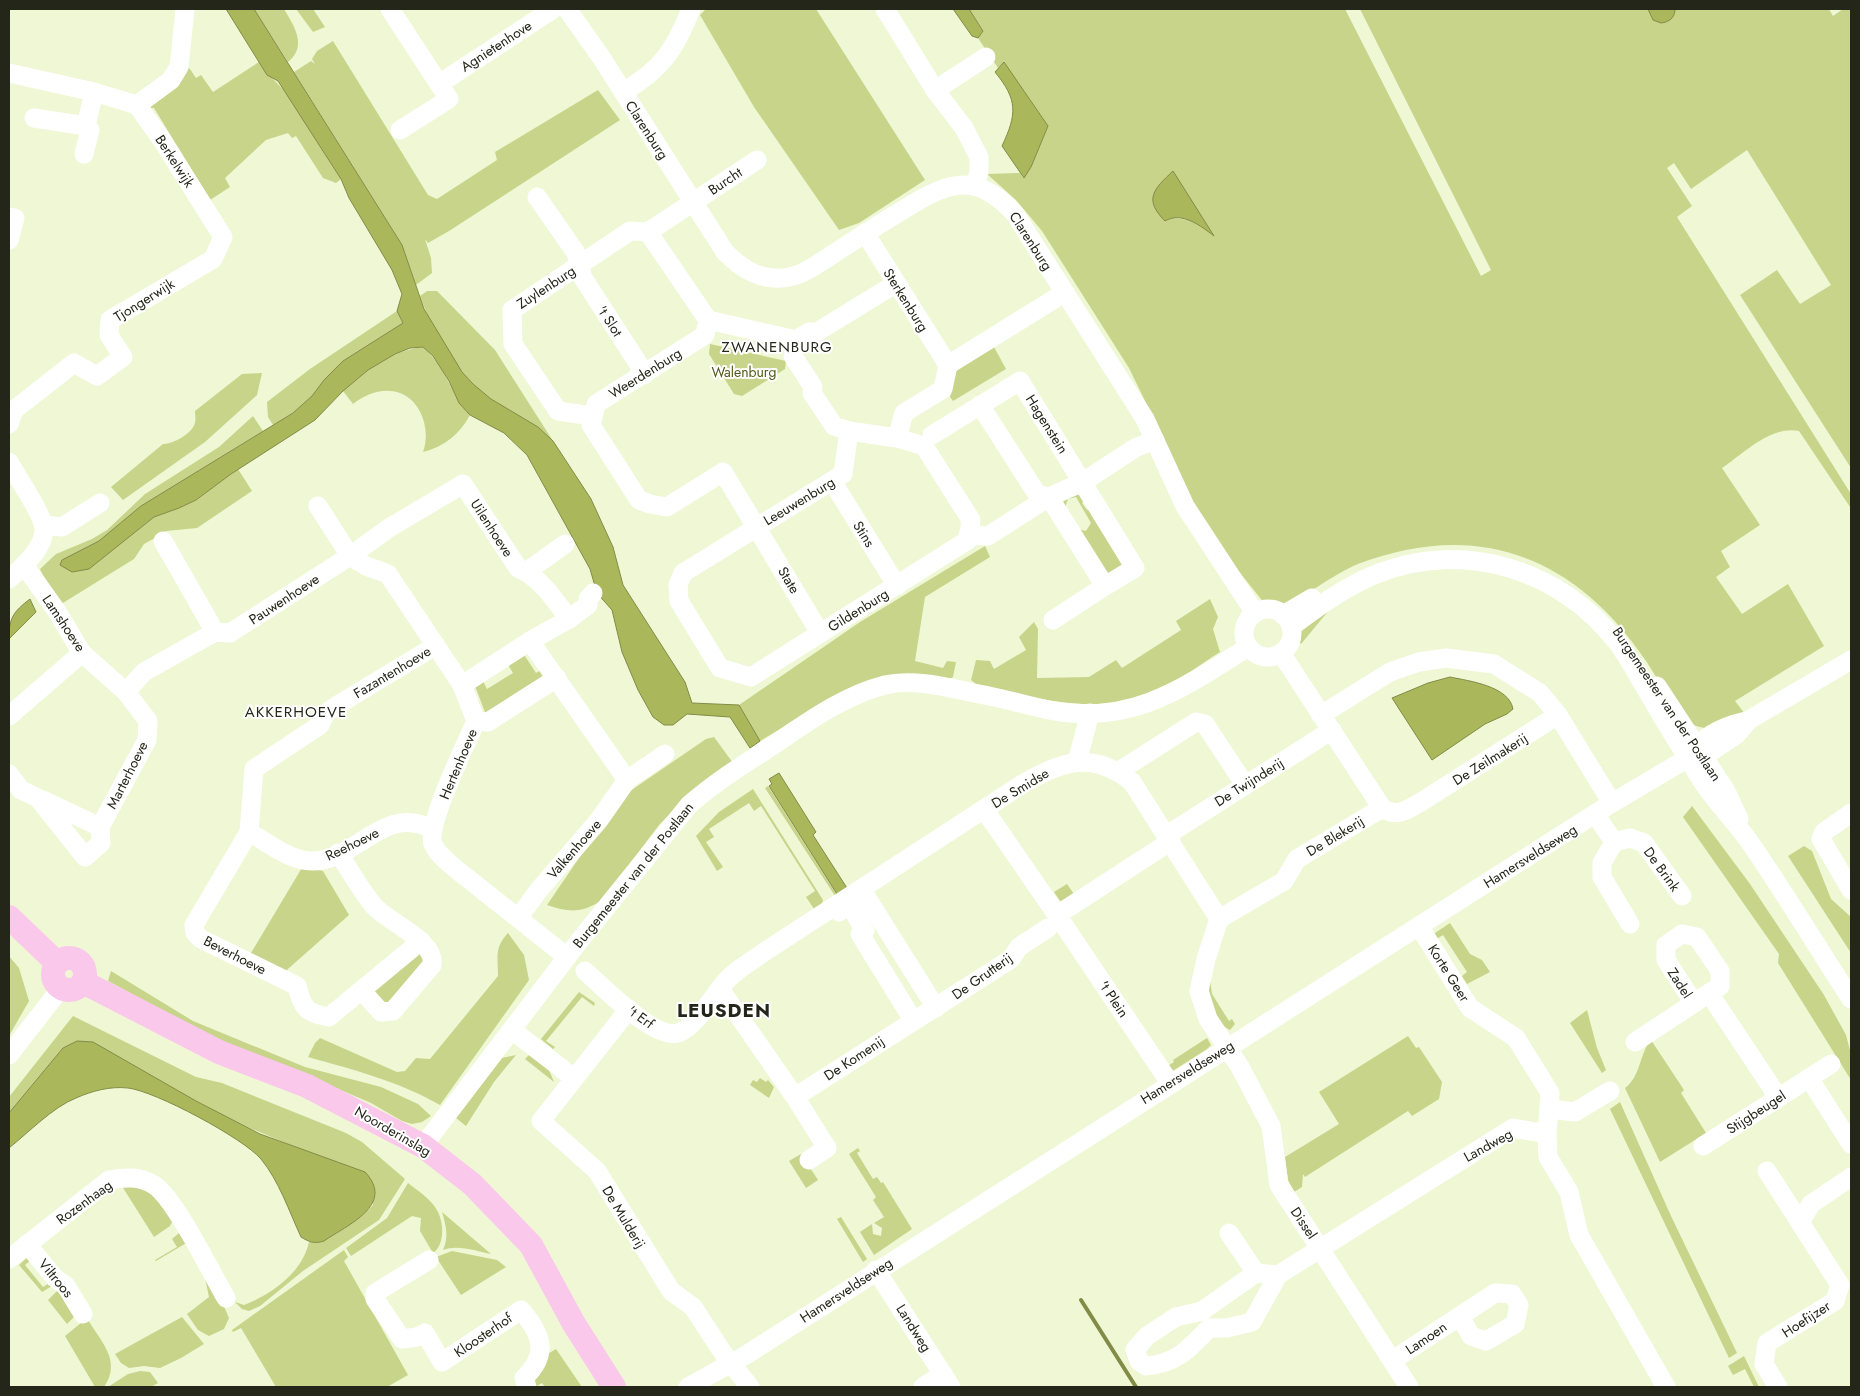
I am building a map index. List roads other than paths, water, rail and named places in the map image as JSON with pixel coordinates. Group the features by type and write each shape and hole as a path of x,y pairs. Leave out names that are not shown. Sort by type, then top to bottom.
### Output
{"main road":[{"path":"9,917 57,963"},
{"path":"68,958 79,961 85,971 83,982 76,989 61,988 54,979 53,972 57,963 68,958"},
{"name":"Noorderinslag","path":"83,982 219,1052 307,1086 423,1146 472,1184 531,1246 574,1324 614,1387"}],"street":[{"path":"9,73 94,92 137,105 171,80 179,67 185,9"},
{"path":"390,9 449,99 400,130"},
{"name":"Agnietenhove","path":"439,84 553,9"},
{"name":"Clarenburg","path":"567,9 623,92 725,252 739,265 754,274 774,278 791,277 808,271 865,233 942,187 975,186 1002,199 1015,214 1145,419 1185,506 1255,613"},
{"path":"623,92 639,82 662,63 682,32 691,9"},
{"path":"885,9 935,90 964,128 979,157 979,172 975,186"},
{"path":"935,90 986,57"},
{"path":"86,126 94,92"},
{"name":"Berkelwijk","path":"137,105 162,140 223,237 213,259"},
{"path":"34,118 86,126 90,130 84,154"},
{"name":"Burcht","path":"693,203 757,160"},
{"name":"Zuylenburg","path":"537,197 576,253 580,265"},
{"name":"Zuylenburg","path":"592,416 558,411 513,344 512,310 630,232 648,232 693,203"},
{"path":"9,217 15,218 9,240"},
{"path":"648,232 708,320 796,340 809,332 817,332 895,284"},
{"name":"Sterkenburg","path":"865,233 895,284 948,365"},
{"name":"Tjongerwijk","path":"9,424 14,410 74,363 97,376 123,357 110,335 110,320 213,259"},
{"name":"'t Slot","path":"580,265 584,278 645,374"},
{"path":"897,438 904,413 943,389 948,365 1064,293"},
{"name":"Weerdenburg","path":"592,416 596,404 705,335 708,320"},
{"path":"796,340 793,356 813,387 812,394 834,426 897,438 924,446 971,520 968,536 988,536 1049,497 1083,482 1135,448 1155,440"},
{"name":"Hagenstein","path":"932,435 1020,381 1135,568 1052,620"},
{"path":"980,405 1037,494 1049,497 1105,586"},
{"path":"592,416 591,425 640,500 667,507 723,472 756,527"},
{"name":"Leeuwenburg","path":"683,573 843,474 849,430"},
{"path":"9,462 44,525 41,542 24,565 9,579"},
{"name":"Stins","path":"832,481 897,586"},
{"name":"Uilenhoeve","path":"350,556 389,528 463,484 518,568 526,572 549,591 569,620"},
{"path":"44,525 62,527 100,503"},
{"path":"318,506 350,556"},
{"name":"State","path":"756,527 820,633"},
{"name":"Gildenburg","path":"683,573 678,585 679,600 720,668 751,677 968,540 968,536"},
{"path":"163,540 215,632"},
{"path":"526,572 565,544"},
{"name":"Pauwenhoeve","path":"126,692 144,672 215,632 230,633 350,556"},
{"name":"Hertenhoeve","path":"350,556 366,566 388,574 462,685 476,721 453,773 433,830"},
{"name":"Burgemeester van der Postlaan","path":"1287,621 1381,572 1432,560 1464,560 1518,570 1546,582 1566,594 1586,609 1610,634 1696,753 1712,796 1750,843 1851,999"},
{"name":"Lamshoeve","path":"24,565 56,610 82,653 126,692 148,721"},
{"path":"462,685 530,641 569,620 588,605 588,599 592,593"},
{"path":"1264,609 1274,610 1287,621 1290,641 1281,653 1273,657 1263,657 1254,653 1248,647 1244,638 1244,628 1248,620 1255,613 1264,609"},
{"path":"530,641 627,780"},
{"name":"Fazantenhoeve","path":"248,832 254,769 320,725 325,714 336,706 435,646"},
{"name":"Burgemeester van der Postlaan","path":"423,1146 567,957 689,805 710,787 736,769 848,698 886,685 910,684 945,687 1050,710 1099,714 1142,706 1174,692 1248,647"},
{"path":"9,716 82,653"},
{"path":"1281,653 1382,808"},
{"path":"1327,722 1390,672 1419,662 1446,658 1494,664 1540,693 1558,715 1612,803"},
{"name":"Hamersveldseweg","path":"688,1387 732,1363 1612,803 1696,753 1730,725 1749,720 1851,660"},
{"path":"476,721 488,722 557,678"},
{"path":"1077,762 1090,713"},
{"name":"De Zeilmakerij","path":"1382,808 1390,813 1401,813 1558,715"},
{"name":"Marterhoeve","path":"38,798 85,857 101,843 100,827 147,740 148,721"},
{"path":"1119,772 1196,722 1205,724 1245,785"},
{"name":"De Twijnderij","path":"1169,838 1245,785 1327,722"},
{"name":"Valkenhoeve","path":"519,917 538,890 600,820 627,780 665,754"},
{"name":"De Smidse","path":"764,952 984,809 1055,766 1077,762 1101,764 1119,772 1132,782 1219,919"},
{"name":"Marterhoeve","path":"9,774 21,790 100,827"},
{"name":"De Blekerij","path":"1219,919 1284,881 1297,859 1382,808"},
{"name":"'t Plein","path":"984,809 1052,922 1170,1083"},
{"path":"1851,813 1824,832 1821,839 1851,890"},
{"path":"1595,814 1614,842 1602,863 1602,877 1630,924"},
{"name":"Reehoeve","path":"248,832 281,851 311,861 338,854 394,824 405,821 420,822 433,830"},
{"path":"433,830 433,845 442,857 567,957"},
{"name":"Beverhoeve","path":"248,832 194,925 195,933 201,939 297,986 301,1003 311,1014 329,1017 421,941"},
{"path":"1052,922 1169,838"},
{"name":"De Brink","path":"1614,842 1630,838 1644,843 1682,896"},
{"path":"338,854 373,904 384,916 421,941 432,954 432,965 393,1011 382,1012 362,991"},
{"path":"858,891 864,901 867,898 882,920 936,1008"},
{"path":"835,906 839,912 850,905 865,931"},
{"path":"1219,919 1206,958 1200,991 1208,1018 1227,1047"},
{"path":"882,920 860,934 913,1020"},
{"name":"De Grutterij","path":"913,1020 936,1008 1011,959 1019,946 1052,922"},
{"name":"Korte Geer","path":"1419,926 1470,1008 1516,1038 1550,1093 1547,1134"},
{"name":"Zadel","path":"1635,1042 1720,986 1720,971 1697,937 1682,934 1666,945 1666,960 1694,1003"},
{"name":"'t Erf","path":"585,970 629,1009 659,1031 677,1033 691,1025 728,979 764,952"},
{"path":"886,977 911,968"},
{"path":"9,1055 61,988"},
{"path":"720,989 795,1097 827,1148 809,1160"},
{"name":"Zadel","path":"1709,993 1778,1097"},
{"name":"De Mulderij","path":"629,1009 541,1121 597,1171 671,1291 693,1307 732,1363"},
{"name":"De Komenij","path":"795,1097 913,1020"},
{"path":"512,1030 574,1078"},
{"name":"Dissel","path":"1227,1047 1240,1067 1271,1126 1279,1185 1409,1387"},
{"name":"Stijgbeugel","path":"1703,1146 1831,1064"},
{"path":"1809,1078 1851,1144"},
{"path":"1550,1109 1575,1112 1610,1091"},
{"name":"Landweg","path":"1278,1275 1513,1128 1547,1134"},
{"path":"1547,1134 1548,1157 1569,1192 1579,1235 1666,1387"},
{"name":"Hoefijzer","path":"1767,1171 1840,1285 1835,1301 1767,1343 1764,1364 1778,1387"},
{"name":"Rozenhaag","path":"9,1259 109,1180 124,1177 139,1179 155,1186 169,1201 226,1298"},
{"path":"1801,1222 1811,1204 1851,1177"},
{"path":"1229,1233 1256,1273"},
{"name":"Viltroos","path":"27,1244 55,1278 66,1286 82,1314"},
{"name":"Kloosterhof","path":"429,1260 375,1293 375,1299 392,1328 402,1339 417,1337 425,1333 442,1362 521,1310 536,1328 540,1348 536,1367 524,1378 527,1387"},
{"name":"Landweg","path":"876,1270 947,1381"},
{"path":"1256,1273 1278,1275 1252,1322 1227,1328 1205,1319 1256,1273"},
{"name":"Lamoen","path":"1393,1360 1460,1316"},
{"path":"732,1363 750,1387"},
{"path":"923,1387 947,1381"}],"waterway":[{"path":"1081,1300 1136,1387"}],"district":[{"name":"ZWANENBURG","path":"777,347"},
{"name":"AKKERHOEVE","path":"296,712"},
{"name":"LEUSDEN","path":"724,1010"}],"park label":[{"name":"Walenburg","path":"744,372"}]}
